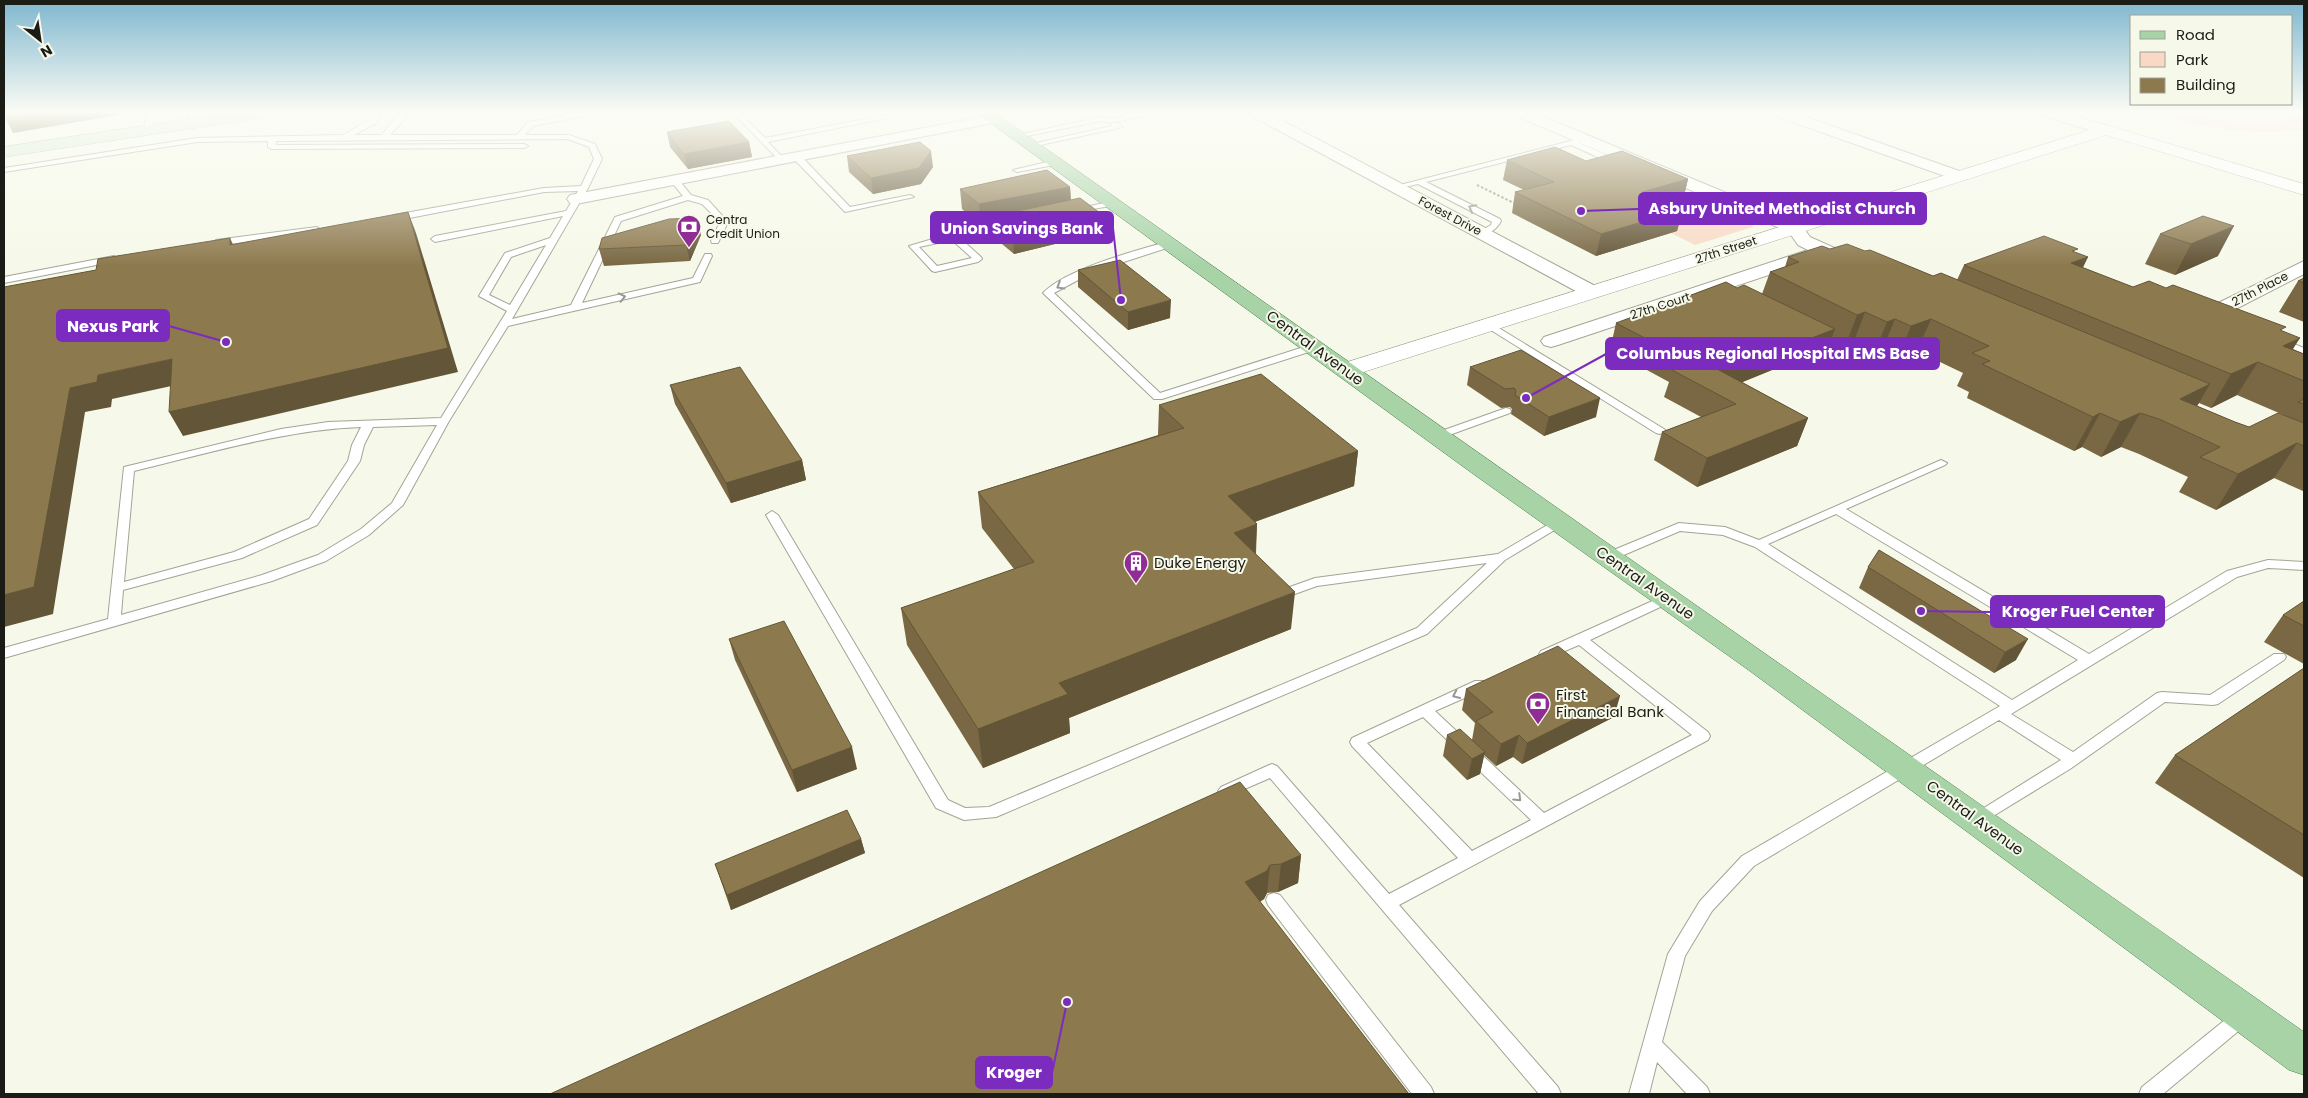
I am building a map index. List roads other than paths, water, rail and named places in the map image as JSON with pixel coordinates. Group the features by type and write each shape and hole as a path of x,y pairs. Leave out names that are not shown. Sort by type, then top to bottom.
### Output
{"main road":[{"name":"Central Avenue","path":"1058,163 1437,436 1908,769 2304,1056"}],"street":[{"path":"576,200 759,163"},
{"name":"Forest Drive","path":"1351,163 1592,292"},
{"path":"1638,163 1795,228 1804,241 1870,270"},
{"path":"1923,163 1959,176"},
{"name":"27th Street","path":"1346,370 2000,163"},
{"path":"2216,163 2304,190"},
{"name":"27th Court","path":"1551,340 1825,251"},
{"name":"27th Place","path":"2221,316 2304,267"},
{"path":"1712,289 1738,302"},
{"path":"1782,324 1834,351"}],"lane":[{"path":"4,170 47,163"},
{"path":"4,653 267,578 322,558 365,532 397,505 444,421 504,324 596,163"},
{"path":"803,163 848,210 910,197"},
{"path":"1017,170 1050,163"},
{"path":"1396,187 1488,163"},
{"path":"1623,163 1647,176"},
{"path":"674,180 688,197"},
{"path":"1419,181 1496,221 1494,227 1481,233"},
{"path":"1664,183 1697,186"},
{"path":"386,219 544,190 576,200"},
{"path":"575,307 618,219 688,197 705,202 724,222 715,241"},
{"path":"435,239 576,200"},
{"path":"1067,212 1113,203"},
{"path":"953,236 978,259 935,269 913,246 953,236 1010,224"},
{"path":"207,244 330,229"},
{"path":"512,310 484,296 508,255 552,240"},
{"path":"213,255 226,242"},
{"path":"1170,244 1127,257 1058,285 1048,293 1158,397 1314,347"},
{"path":"504,324 697,280 708,256"},
{"path":"4,280 119,258"},
{"path":"1489,325 1660,431"},
{"path":"2269,338 2304,351"},
{"path":"1437,436 1506,411"},
{"path":"114,622 128,468 282,432 328,424 444,421"},
{"path":"117,588 238,555 314,522 354,462 358,444 369,423"},
{"path":"1759,544 1942,463"},
{"path":"1837,509 2089,660"},
{"path":"772,514 942,804 964,814 990,813 1422,631 1501,557 1560,523"},
{"path":"1608,557 1679,527 1725,531 1759,544 2006,710 2072,759"},
{"path":"1273,598 1315,582 1501,557"},
{"path":"1638,1094 1678,954 1712,899 1748,861 1908,769 2232,574 2268,564 2304,566"},
{"path":"1529,662 1668,598"},
{"path":"1386,904 1703,736 1580,639"},
{"path":"1977,820 2072,759 2162,697 2213,700 2279,657"},
{"path":"1470,860 1357,742 1494,678"},
{"path":"1425,710 1542,821"},
{"path":"1208,799 1272,770 1551,1094"},
{"path":"1274,900 1424,1094"},
{"path":"2149,1094 2246,1014"},
{"path":"1652,1044 1700,1094"}],"place":[{"name":"Asbury United Methodist Church","path":"1581,211"},
{"name":"Centra Credit Union","path":"689,248"},
{"name":"Union Savings Bank","path":"1121,300"},
{"name":"Nexus Park","path":"226,342"},
{"name":"Columbus Regional Hospital EMS Base","path":"1526,398"},
{"name":"Duke Energy","path":"1136,584"},
{"name":"Kroger Fuel Center","path":"1921,611"},
{"name":"First Financial Bank","path":"1538,725"},
{"name":"Kroger","path":"1067,1002"}]}
